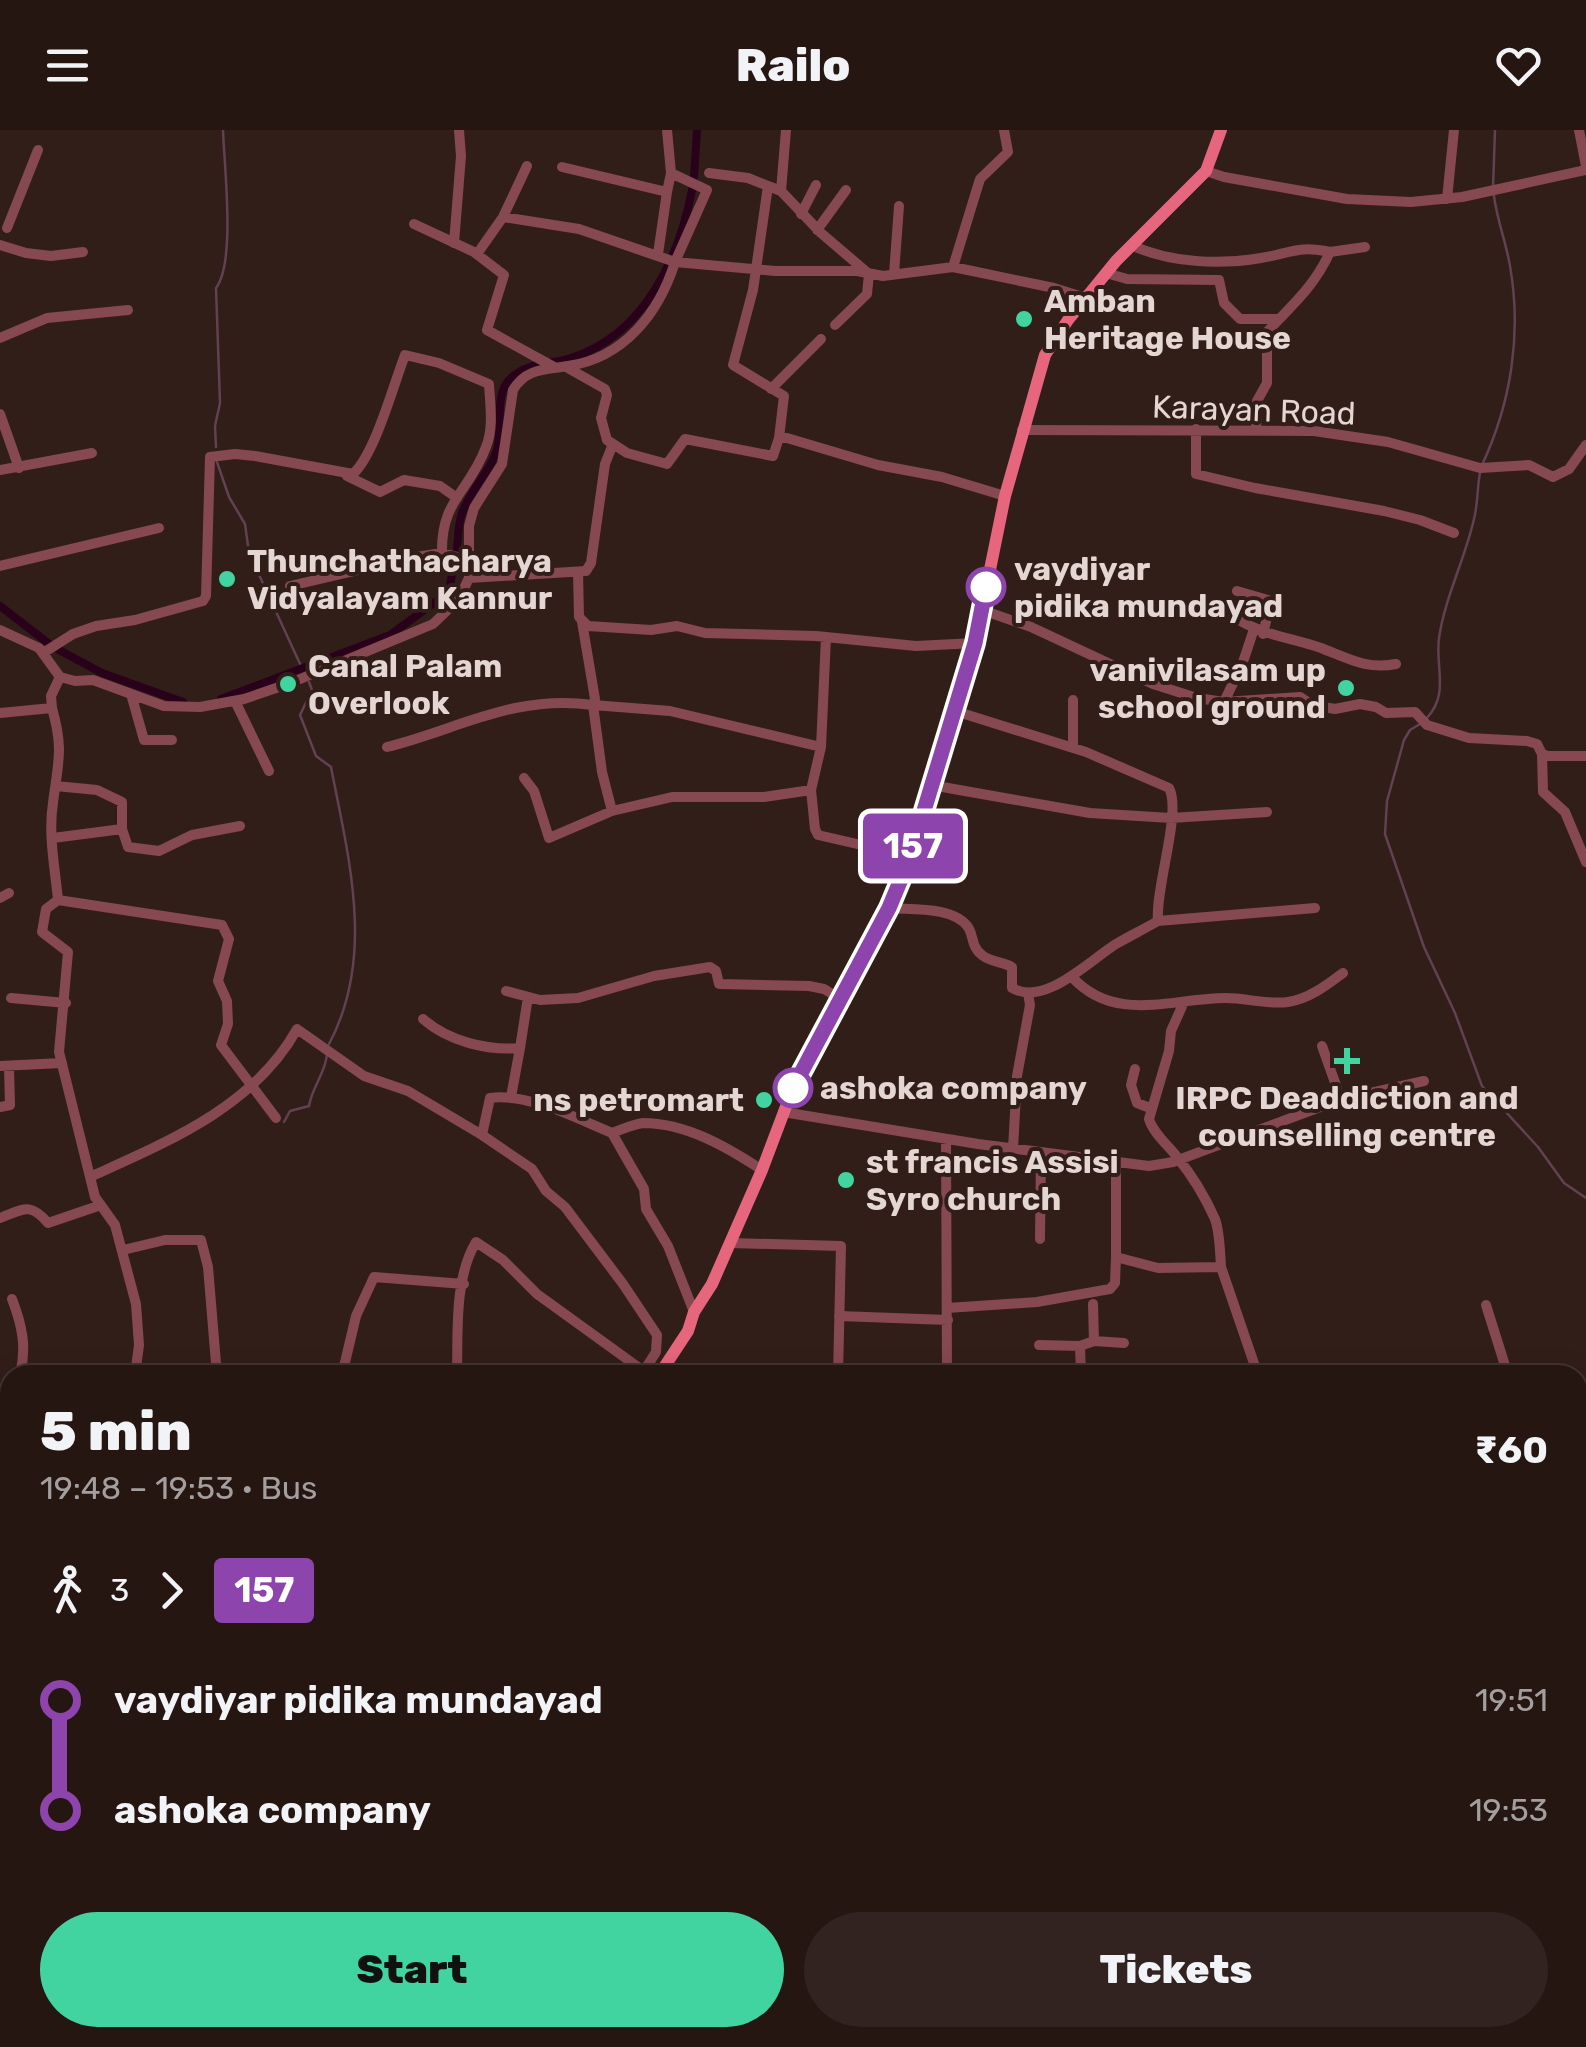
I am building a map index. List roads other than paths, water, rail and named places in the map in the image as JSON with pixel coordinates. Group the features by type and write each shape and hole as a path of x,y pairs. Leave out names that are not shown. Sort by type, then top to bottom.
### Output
{"main road":[{"path":"666,1365 712,1284 783,1112 889,908 909,860 975,643 1022,430 1045,355 1106,273 1206,171 1221,130"}],"street":[{"path":"454,243 459,130"},
{"path":"658,254 671,173 667,130"},
{"path":"781,190 786,130"},
{"path":"953,267 980,179 1008,152 1004,130"},
{"path":"1447,199 1454,130"},
{"path":"1206,171 1360,200 1447,199 1586,168 1579,130"},
{"path":"38,150 3,225 3,245 38,254 83,252"},
{"path":"477,254 503,218 527,166"},
{"path":"562,168 667,192"},
{"path":"0,630 43,653 60,677 75,682 93,680 164,706 200,707 236,701 288,684 420,632 452,608 469,578 469,526 474,508 502,464 512,390 530,372 595,359 640,328 666,291 707,190 671,173"},
{"path":"709,173 748,178 781,190 817,230 870,274"},
{"path":"801,214 816,185"},
{"path":"414,224 477,254 504,275 487,330 607,392 601,418 606,440 644,460 667,464 685,439 773,456 780,438 784,396 733,365 753,290 768,186"},
{"path":"817,230 846,190"},
{"path":"894,274 899,206"},
{"path":"503,218 579,228 675,262 870,274 953,267 1086,298"},
{"path":"1131,245 1151,254 1207,261 1260,259 1307,247 1330,252 1364,247"},
{"path":"1256,430 1258,401 1267,382 1267,332 1318,278 1330,252"},
{"path":"1106,273 1127,279 1219,280 1224,303 1240,319 1279,319"},
{"path":"835,324 867,294 870,274"},
{"path":"0,338 47,318 128,310"},
{"path":"771,389 821,339"},
{"path":"346,476 362,466 405,355 478,377 488,384 488,444 448,509 442,530 442,554"},
{"path":"0,414 19,468"},
{"path":"1196,429 1196,474 1384,511 1454,534"},
{"name":"Karayan Road","path":"1022,430 1314,431 1388,442 1483,468 1520,464 1557,477 1569,469 1586,446"},
{"path":"780,438 1006,496"},
{"path":"469,578 586,571 605,464 613,444"},
{"path":"0,470 92,453"},
{"path":"43,653 73,634 96,626 135,620 203,601 210,457 235,454 313,465 380,492 404,480 440,486 456,498"},
{"path":"0,566 159,528"},
{"path":"290,586 410,558 442,554 470,560"},
{"path":"578,572 579,617 594,693 602,772 612,811"},
{"path":"1224,702 1271,601 1237,591"},
{"path":"1216,604 1230,606 1233,617 1258,632 1320,648 1360,665 1396,664"},
{"path":"982,610 1031,627 1153,684 1196,698 1224,702 1300,697 1312,706 1335,709 1360,704 1386,713 1411,711 1425,722 1476,740 1527,740 1537,744 1542,754 1542,792 1565,812 1586,862"},
{"path":"582,622 611,628 652,630 678,626 749,636 826,637 916,646 975,643"},
{"path":"826,637 821,747 812,790 818,835 892,852 909,860"},
{"path":"58,900 52,805 60,769 59,732 51,696 60,677"},
{"path":"131,694 144,740 172,740"},
{"path":"1073,700 1073,748"},
{"path":"236,701 269,771"},
{"path":"388,747 498,710 558,704 670,711 821,747"},
{"path":"0,714 52,708"},
{"path":"955,711 1073,748 1169,788 1171,818 1159,885 1158,921"},
{"path":"1542,754 1586,756"},
{"path":"524,778 534,790 549,838 612,811 672,796 764,797 812,790"},
{"path":"931,785 1090,812 1171,818 1267,812"},
{"path":"56,786 97,790 122,802 122,829 128,848 158,851 192,835 240,826"},
{"path":"53,838 122,829"},
{"path":"136,1365 136,1304 115,1225 100,1205 90,1177 60,1052 68,952 42,932 46,908 58,900 222,925 228,939 218,981 227,1001 228,1024 221,1045 276,1118"},
{"path":"889,908 959,919 970,929 978,952 1012,967 1012,988 1028,993 1072,978 1118,943 1158,921 1315,908"},
{"path":"506,990 528,998 578,998 654,976 710,967 716,970 718,984 809,986 839,998"},
{"path":"1072,978 1094,996 1156,1007 1229,998 1292,1002 1343,973"},
{"path":"1013,1149 1017,1076 1030,1006 1028,993"},
{"path":"11,998 66,1003"},
{"path":"511,1097 528,998"},
{"path":"1184,1002 1171,1031 1169,1051 1150,1108 1152,1128 1179,1159 1216,1222 1221,1268 1255,1365"},
{"path":"423,1019 446,1036 468,1043 520,1048"},
{"path":"90,1177 172,1140 254,1086 280,1059 297,1030 364,1076 408,1091 532,1168 546,1191 565,1207 624,1284 657,1334 650,1365"},
{"path":"1322,1046 1337,1088 1337,1101"},
{"path":"0,1107 10,1105 4,1067 62,1062"},
{"path":"1135,1069 1131,1085 1138,1103 1150,1108"},
{"path":"783,1112 1013,1149 1149,1166 1179,1159 1337,1101 1424,1081"},
{"path":"482,1134 490,1098 511,1097 612,1133 644,1189 646,1209 668,1246 694,1312"},
{"path":"612,1133 640,1123 689,1132 726,1147 762,1170"},
{"path":"946,1139 947,1365"},
{"path":"1040,1239 1041,1153"},
{"path":"839,1316 947,1314 1110,1289 1115,1283 1116,1164"},
{"path":"0,1218 26,1208 36,1210 48,1224 100,1205"},
{"path":"122,1250 165,1240 201,1240 208,1266 217,1365"},
{"path":"457,1365 458,1315 473,1244 478,1242 503,1260 537,1294 636,1365"},
{"path":"730,1242 841,1246 838,1365"},
{"path":"1116,1257 1165,1268 1221,1268"},
{"path":"344,1365 356,1316 374,1277 464,1284"},
{"path":"12,1299 23,1329 22,1365"},
{"path":"1094,1304 1094,1341"},
{"path":"1486,1306 1505,1365"},
{"path":"1039,1346 1080,1346 1094,1341 1124,1344"},
{"path":"1080,1346 1081,1365"}],"waterway":[{"path":"216,447 220,403 216,288 226,257 227,236 223,130"},
{"path":"694,177 697,130"},
{"path":"1493,188 1495,130"},
{"path":"457,550 462,513 496,453 505,386 525,369 574,357 599,346 639,312 668,266 692,190"},
{"path":"1482,465 1507,393 1514,342 1510,266 1494,196"},
{"path":"217,462 229,497 245,524 249,553 301,666"},
{"path":"1426,719 1438,700 1439,638 1474,519 1480,473"},
{"path":"221,699 390,635 449,592 454,562"},
{"path":"0,606 48,643"},
{"path":"59,650 102,673 183,702"},
{"path":"309,682 312,690 300,715 316,756 331,767 354,908 351,978 343,1013 328,1046"},
{"path":"1420,724 1404,740 1387,801 1385,834 1424,947 1455,1013 1482,1086 1538,1147 1564,1183 1586,1198"},
{"path":"284,1122 290,1111 309,1106 327,1054"}],"place":[{"name":"Amban Heritage House","path":"1024,319"},
{"name":"Thunchathacharya Vidyalayam Kannur","path":"227,579"},
{"name":"vaydiyar pidika mundayad","path":"986,587"},
{"name":"Canal Palam Overlook","path":"288,684"},
{"name":"vanivilasam up school ground","path":"1346,688"},
{"name":"IRPC Deaddiction and counselling centre","path":"1347,1061"},
{"name":"ashoka company","path":"793,1088"},
{"name":"ns petromart","path":"764,1100"},
{"name":"st francis Assisi Syro church","path":"846,1180"}]}
